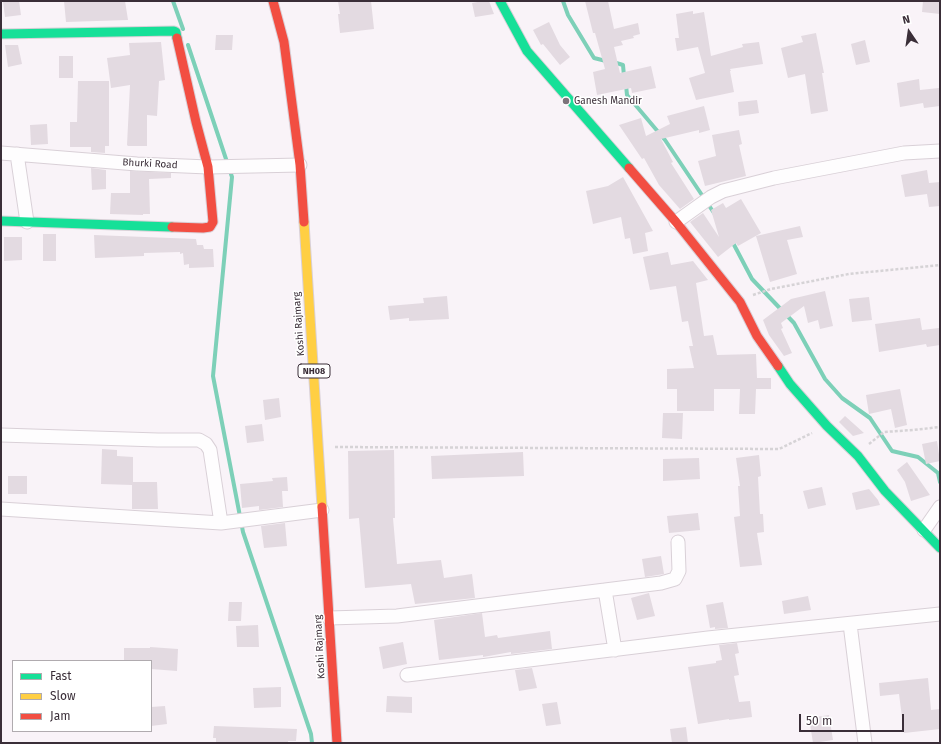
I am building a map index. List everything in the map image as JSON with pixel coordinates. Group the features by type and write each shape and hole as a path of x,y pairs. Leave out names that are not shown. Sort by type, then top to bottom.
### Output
{"street":[{"name":"Koshi Rajmarg","path":"273,1 284,42 300,165 337,743"},
{"path":"500,1 526,50 676,222 740,302 757,336 790,384 827,426 858,456 885,491 940,548"},
{"path":"1,34 174,31 178,36 196,122 213,167 214,222 210,227 195,228 1,221"},
{"path":"676,222 711,197 723,191 774,178 904,153 940,151"},
{"name":"Bhurki Road","path":"1,153 137,164 213,167 300,165"},
{"path":"17,154 27,222"},
{"path":"1,435 199,440 206,444 210,450 226,523"},
{"path":"924,530 940,507"},
{"path":"1,509 226,523 322,510"},
{"path":"329,618 397,616 661,583 675,579 679,571 678,542"},
{"path":"605,590 615,650"},
{"path":"407,675 708,638 940,614"},
{"path":"850,624 865,743"}],"path":[{"path":"755,294 771,289 849,274 940,265"},
{"path":"319,447 779,449 827,426"},
{"path":"870,442 884,432 940,427"}],"building":[{"path":"3,1 19,1 21,15 5,17"},
{"path":"64,1 125,1 128,20 66,22"},
{"path":"338,1 371,1 374,29 340,33"},
{"path":"489,1 494,14 475,17 472,3"},
{"path":"585,1 608,1 614,29 638,23 640,34 633,36 634,38 621,41 623,45 614,47 620,73 651,66 656,88 632,93 631,88 597,95 593,72 605,69 595,33 593,33"},
{"path":"923,1 940,1 940,14 922,12"},
{"path":"693,11 693,14 704,12 711,56 743,47 742,44 759,42 763,64 730,69 734,92 696,100 689,78 705,73 698,47 677,51 675,38 679,38 676,14"},
{"path":"549,22 560,45 570,57 560,65 543,44 541,45 533,30"},
{"path":"816,33 824,73 822,73 828,111 811,114 805,74 788,78 781,48 803,42 801,36"},
{"path":"216,35 233,35 232,50 215,50"},
{"path":"865,40 870,62 856,65 851,44"},
{"path":"161,42 165,80 159,81 157,116 147,115 147,146 128,146 130,85 111,88 107,58 130,55 129,43"},
{"path":"5,45 18,45 22,64 8,67"},
{"path":"59,56 73,56 73,78 59,78"},
{"path":"919,79 920,90 939,88 940,106 924,108 923,103 900,107 897,83"},
{"path":"78,81 109,81 109,146 105,146 105,153 91,152 91,147 70,147 70,122 77,122"},
{"path":"757,100 759,113 739,116 738,102"},
{"path":"704,106 710,130 699,133 699,130 661,139 673,162 671,163 694,199 680,209 659,185 644,158 642,159 619,125 641,118 646,136 670,124 667,116"},
{"path":"47,124 48,144 31,145 30,125"},
{"path":"739,130 742,144 739,145 746,176 705,186 698,161 716,156 712,135"},
{"path":"91,168 106,170 106,189 92,190"},
{"path":"927,170 929,183 940,182 940,206 929,207 927,194 905,197 901,175"},
{"path":"130,171 171,173 171,178 149,179 150,214 110,214 111,193 130,193"},
{"path":"623,177 653,231 645,233 648,251 633,254 630,238 625,239 621,217 593,224 586,191 608,186"},
{"path":"741,199 761,233 738,246 736,243 718,257 690,222 703,213 719,237 711,210 723,203 726,208"},
{"path":"800,226 803,237 787,240 797,274 770,282 756,236"},
{"path":"43,234 56,234 56,261 43,261"},
{"path":"94,235 196,239 197,245 203,245 204,249 213,249 214,267 189,268 189,264 184,265 183,253 180,254 180,252 144,253 144,256 95,258"},
{"path":"4,237 22,237 22,260 4,261"},
{"path":"668,252 671,265 693,261 708,280 696,283 704,336 713,335 717,355 756,354 757,378 771,378 771,389 756,389 755,414 739,414 740,389 714,389 714,411 677,411 677,389 667,389 667,369 694,368 689,346 693,346 688,321 682,322 676,286 650,290 643,257"},
{"path":"825,291 833,326 820,329 818,320 808,323 804,306 781,323 783,328 781,329 792,353 784,356 769,335 763,320 791,299"},
{"path":"447,296 449,319 409,321 409,318 390,320 388,306 424,303 423,298"},
{"path":"869,297 872,320 852,322 849,299"},
{"path":"920,318 922,330 939,328 940,345 927,347 926,344 879,352 875,324"},
{"path":"900,389 907,425 895,428 891,409 869,414 866,395"},
{"path":"279,398 281,417 265,420 263,400"},
{"path":"663,413 683,413 682,439 662,438"},
{"path":"845,416 864,433 853,436 839,422"},
{"path":"262,424 264,441 247,443 245,426"},
{"path":"937,441 940,461 926,464 922,444"},
{"path":"102,449 117,450 117,456 133,457 133,482 157,482 158,509 132,509 132,485 101,484"},
{"path":"394,450 395,518 393,518 397,564 441,560 444,578 472,574 475,598 415,604 411,584 365,588 359,518 349,519 348,451"},
{"path":"523,452 524,476 432,479 431,456"},
{"path":"759,455 761,476 758,477 760,514 763,514 764,532 757,533 762,565 740,567 734,517 740,516 738,486 740,486 736,458"},
{"path":"699,458 700,479 663,481 663,459"},
{"path":"907,462 930,495 911,501 905,482 897,470"},
{"path":"8,476 27,476 27,494 8,494"},
{"path":"287,477 288,491 282,491 283,507 259,510 259,506 242,508 240,484 273,481 272,478"},
{"path":"822,487 826,505 808,509 803,491"},
{"path":"869,489 880,505 856,510 852,493"},
{"path":"698,513 700,530 669,533 667,516"},
{"path":"285,523 287,546 264,548 261,526"},
{"path":"661,556 664,574 645,577 642,559"},
{"path":"649,593 655,616 637,620 631,598"},
{"path":"808,596 811,610 784,614 782,601"},
{"path":"229,602 242,602 241,621 228,621"},
{"path":"723,602 728,628 710,628 706,605"},
{"path":"482,613 485,637 497,635 498,638 550,631 552,649 511,654 511,652 483,657 483,655 439,660 434,620"},
{"path":"258,625 259,647 237,647 236,626"},
{"path":"403,642 407,664 383,669 379,647"},
{"path":"737,643 739,653 735,654 739,675 734,676 739,702 750,701 752,717 698,724 688,667 716,663 716,661 722,660 719,645"},
{"path":"124,648 178,649 177,671 152,669 152,660 124,660"},
{"path":"532,668 537,688 519,691 515,670"},
{"path":"928,678 931,710 940,709 940,729 904,733 899,694 880,696 879,683"},
{"path":"281,687 281,707 254,708 253,688"},
{"path":"387,696 412,697 412,713 386,712"},
{"path":"557,702 561,724 546,726 542,704"},
{"path":"165,706 167,724 152,726 152,707"},
{"path":"829,715 833,740 813,743 809,718"},
{"path":"214,726 297,729 296,741 288,741 288,743 216,743 216,738 213,738"},
{"path":"686,727 688,743 672,743 670,729"}],"waterway":[{"path":"173,1 183,29"},
{"path":"563,1 568,15 594,58 606,61"},
{"path":"188,45 232,177 213,376 243,532 311,734 312,743"},
{"path":"613,62 623,65 624,76"},
{"path":"626,85 627,95 665,140 714,213"},
{"path":"732,241 752,279 794,323 825,379 842,398 870,418 892,451 918,457 938,473 940,482"}],"traffic: fast":[{"path":"500,1 527,51 629,168"},
{"path":"1,34 174,31 176,32 177,38"},
{"path":"1,221 172,227"},
{"path":"778,366 790,384 827,426 858,456 885,491 940,548"}],"traffic: slow":[{"path":"304,222 322,507"}],"traffic: jam":[{"path":"273,1 284,42 300,165 304,222"},
{"path":"172,227 203,228 210,227 213,222 208,167 177,38"},
{"path":"629,168 676,222 740,302 757,336 778,366"},
{"path":"322,507 337,743"}],"place":[{"name":"Ganesh Mandir","path":"566,101"}]}
